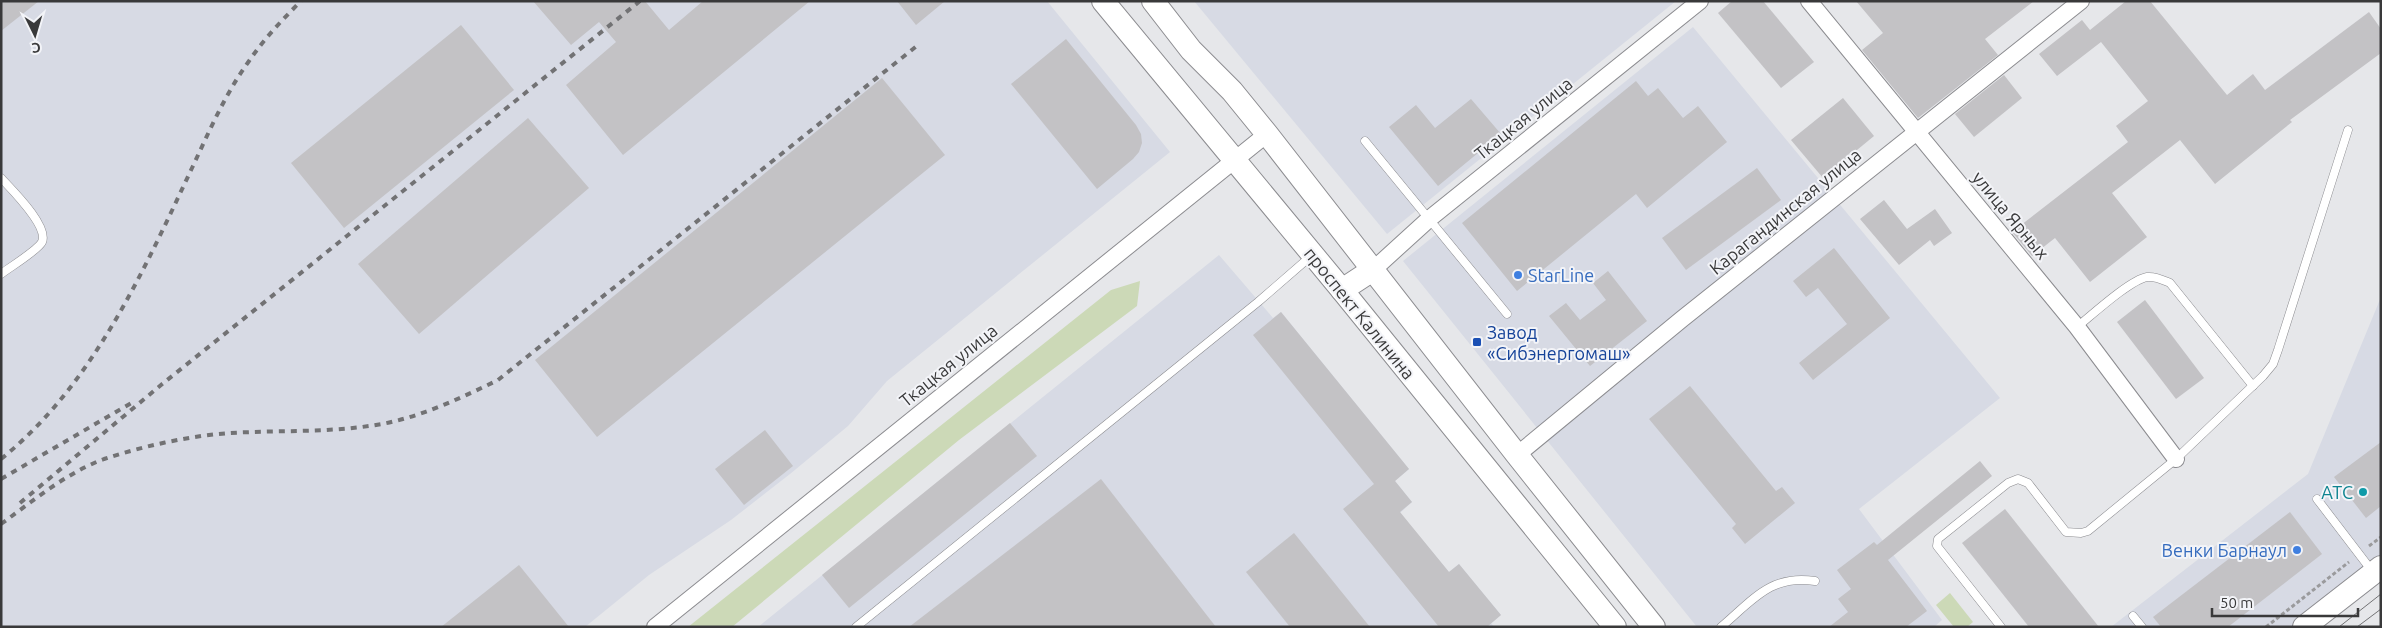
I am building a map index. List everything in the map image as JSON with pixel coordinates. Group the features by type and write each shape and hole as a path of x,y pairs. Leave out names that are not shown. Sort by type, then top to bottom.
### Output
{"main road":[{"name":"проспект Калинина","path":"1103,1 1233,161 1342,290 1615,627"},
{"name":"проспект Калинина","path":"1152,1 1191,50 1232,91 1267,134 1517,455 1654,627"},
{"path":"1342,290 1374,269"},
{"path":"2304,627 2377,570"}],"street":[{"name":"Ткацкая улица","path":"1374,269 1429,219 1700,1"},
{"name":"улица Ярных","path":"1809,1 2077,327 2176,459"},
{"name":"Карагандинская улица","path":"1517,455 1682,319 2081,1"},
{"name":"Ткацкая улица","path":"654,627 1267,134"}],"lane":[{"path":"2001,627 1937,546 1938,539 2008,483 2018,479 2028,483 2066,532 2081,533 2095,526 2176,459 2253,386 2273,364 2276,357 2348,130"},
{"path":"1365,141 1507,314"},
{"path":"1,178 40,225 43,236 41,244 1,274"},
{"path":"856,627 1258,302 1312,255"},
{"path":"2077,327 2128,286 2146,277 2158,278 2170,283 2253,386"},
{"path":"2317,499 2359,553 2377,570"},
{"path":"1721,627 1770,586 1795,579 1816,581"},
{"path":"2134,616 2142,627"}],"path":[{"path":"2266,627 2381,537"}],"shaded area":[{"path":"1,1 1047,1 1170,152 887,381 848,426 790,474 731,520 649,575 585,627 1,627"},
{"path":"1194,1 1676,1 1387,234"},
{"path":"1693,27 2000,398 1859,509 1942,620 1934,627 1697,627 1403,261"},
{"path":"1219,255 1273,318 1281,312 1409,469 1395,481 1412,502 1400,513 1449,572 1459,564 1501,615 1491,623 1494,627 758,627"},
{"path":"2381,297 2381,556 2290,627 2111,627 2308,474"}],"green space":[{"path":"1140,281 1137,306 959,440 732,627 688,627 1111,290"},
{"path":"1950,593 1973,622 1967,627 1954,627 1936,605"}],"building":[{"path":"1,1 39,1 1,31"},
{"path":"533,1 645,1 669,30 703,1 810,1 623,155 566,85 616,42 599,22 571,45"},
{"path":"897,1 945,1 916,25"},
{"path":"1732,1 1763,1 1814,62 1781,88 1718,13"},
{"path":"1856,1 2034,1 1985,39 1998,55 1918,118 1862,50 1883,33"},
{"path":"2126,1 2150,1 2227,95 2253,74 2265,90 2369,12 2381,29 2381,53 2290,120 2292,122 2215,184 2180,140 2112,193 2147,237 2090,282 2055,238 2032,256 2012,232 2128,142 2116,126 2148,101 2101,42 2057,76 2039,54 2082,20 2090,30"},
{"path":"461,25 514,90 344,228 291,163"},
{"path":"1066,39 1136,125 1141,134 1142,143 1139,152 1097,189 1011,84"},
{"path":"2004,75 2022,98 1974,137 1955,114"},
{"path":"882,78 945,155 597,437 535,360"},
{"path":"1636,81 1648,96 1658,88 1683,118 1698,106 1727,142 1647,208 1636,194 1517,291 1462,223"},
{"path":"1843,98 1874,136 1823,178 1791,140"},
{"path":"1471,99 1501,134 1438,186 1389,127 1416,105 1435,128"},
{"path":"528,118 589,188 419,334 358,264"},
{"path":"1757,168 1781,200 1686,270 1662,238"},
{"path":"1884,200 1907,229 1935,209 1952,233 1934,246 1930,240 1899,265 1860,219"},
{"path":"1834,248 1890,318 1813,380 1799,363 1847,324 1818,288 1806,297 1793,281"},
{"path":"1608,271 1647,321 1590,366 1549,316 1566,303 1580,320 1606,300 1593,283"},
{"path":"2145,300 2204,378 2176,399 2117,322"},
{"path":"1281,312 1409,469 1395,481 1412,502 1400,512 1449,572 1459,564 1501,615 1487,627 1439,627 1343,509 1374,484 1253,335"},
{"path":"1690,386 1776,491 1782,487 1795,503 1745,544 1732,528 1736,524 1649,419"},
{"path":"1010,423 1037,456 849,608 822,575"},
{"path":"765,430 793,466 744,505 715,469"},
{"name":"АТС","path":"2381,442 2381,506 2366,518 2334,477"},
{"path":"1980,461 1992,476 1888,560 1927,611 1906,627 1829,627 1848,612 1838,599 1851,589 1837,570 1874,542 1877,545"},
{"path":"1101,479 1216,627 909,627"},
{"path":"2005,509 2099,627 2029,627 1962,543"},
{"path":"2290,512 2322,554 2228,627 2161,627 2153,617"},
{"path":"1294,533 1370,627 1290,627 1246,572"},
{"path":"519,565 569,627 441,627"}],"tram line":[{"path":"2339,627 2381,594"},
{"path":"2357,627 2381,609"}],"railway":[{"path":"1,459 34,430 63,397 89,362 113,325 134,286 232,87 261,45 301,1"},
{"path":"20,503 161,385 640,1"},
{"path":"1,524 50,488 76,472 119,454 166,442 214,434 325,430 382,424 427,411 456,400 498,380 918,45"},
{"path":"1,479 133,402"}],"place":[{"name":"StarLine","path":"1518,275"},
{"name":"Завод «Сибэнергомаш»","path":"1477,342"},
{"name":"АТС","path":"2363,492"},
{"name":"Венки Барнаул","path":"2297,550"}]}
